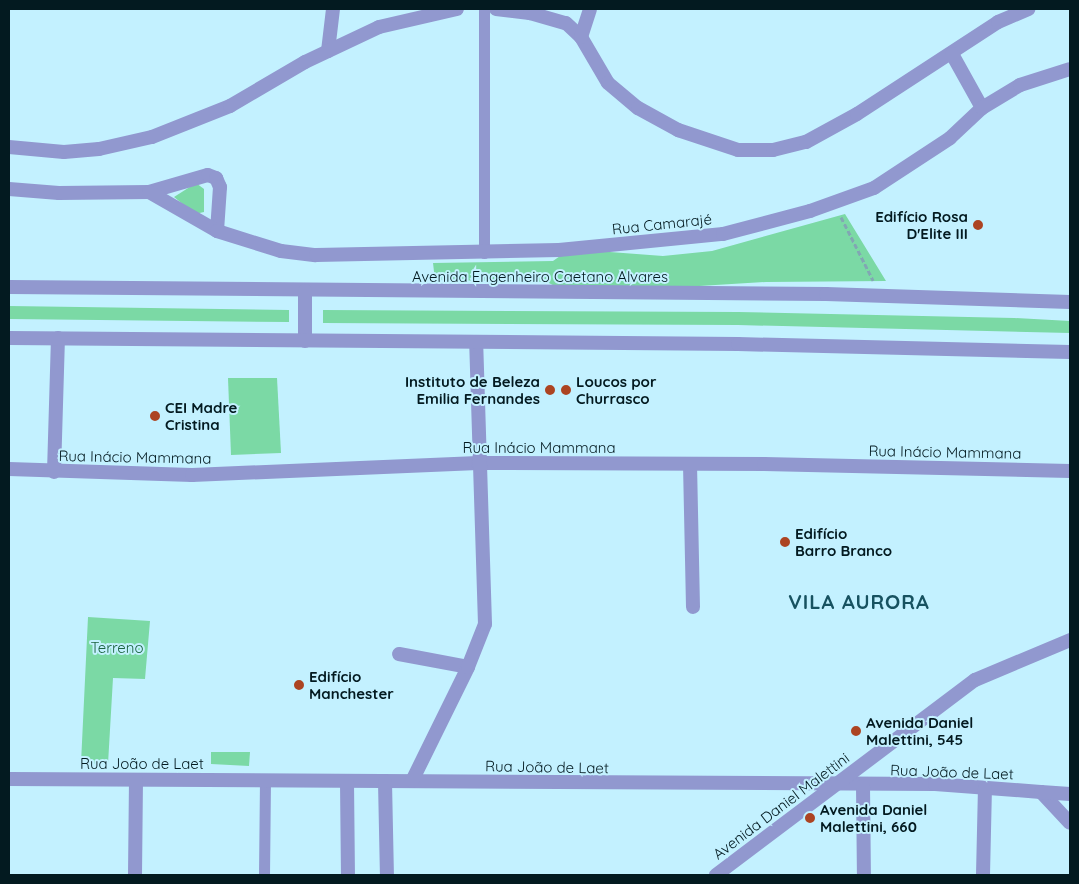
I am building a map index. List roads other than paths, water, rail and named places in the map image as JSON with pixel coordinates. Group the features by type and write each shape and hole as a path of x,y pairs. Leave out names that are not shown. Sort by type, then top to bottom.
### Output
{"street":[{"path":"328,51 334,9"},
{"path":"9,147 64,152 100,149 152,137 230,106 328,51 379,27 457,9"},
{"path":"496,9 530,13 566,24 581,37 608,83 638,108 678,130 738,150 773,150 806,142 857,114 952,54 998,22 1028,9"},
{"path":"581,37 590,9"},
{"path":"952,54 982,108"},
{"name":"Rua Camarajé","path":"149,192 217,231 281,251 316,255 484,253 651,243 723,234 834,203 874,188 950,138 982,108 1020,84 1070,70"},
{"path":"9,189 59,193 149,192 191,179 213,176 220,187 217,231"},
{"name":"Avenida Engenheiro Caetano Alvares","path":"9,287 881,295 1070,302"},
{"path":"305,291 305,341"},
{"path":"9,338 476,342 1070,352"},
{"path":"54,472 58,338"},
{"path":"412,781 468,668 485,624 478,463 476,342"},
{"name":"Rua Inácio Mammana","path":"9,469 192,476 478,463 690,464 1070,471"},
{"path":"690,464 693,607"},
{"name":"Avenida Daniel Malettini","path":"716,875 975,680 1070,640"},
{"path":"399,654 468,668"},
{"name":"Rua João de Laet","path":"9,779 836,786 935,784 1070,794"},
{"path":"134,875 136,780"},
{"path":"348,782 348,875"},
{"path":"385,782 387,875"},
{"path":"863,786 864,875"},
{"path":"984,875 985,788"},
{"path":"1041,792 1070,823"}],"lane":[{"path":"484,9 484,253"},
{"path":"264,875 265,781"}],"place":[{"name":"Edifício Rosa D'Elite III","path":"978,225"},
{"name":"Instituto de Beleza Emilia Fernandes","path":"550,390"},
{"name":"Loucos por Churrasco","path":"566,390"},
{"name":"CEI Madre Cristina","path":"155,416"},
{"name":"Edifício Barro Branco","path":"785,542"},
{"name":"Edifício Manchester","path":"299,685"},
{"name":"Avenida Daniel Malettini, 545","path":"856,731"},
{"name":"Avenida Daniel Malettini, 660","path":"810,818"}],"district":[{"name":"VILA AURORA","path":"859,601"}],"park label":[{"name":"Terreno","path":"117,648"}]}
